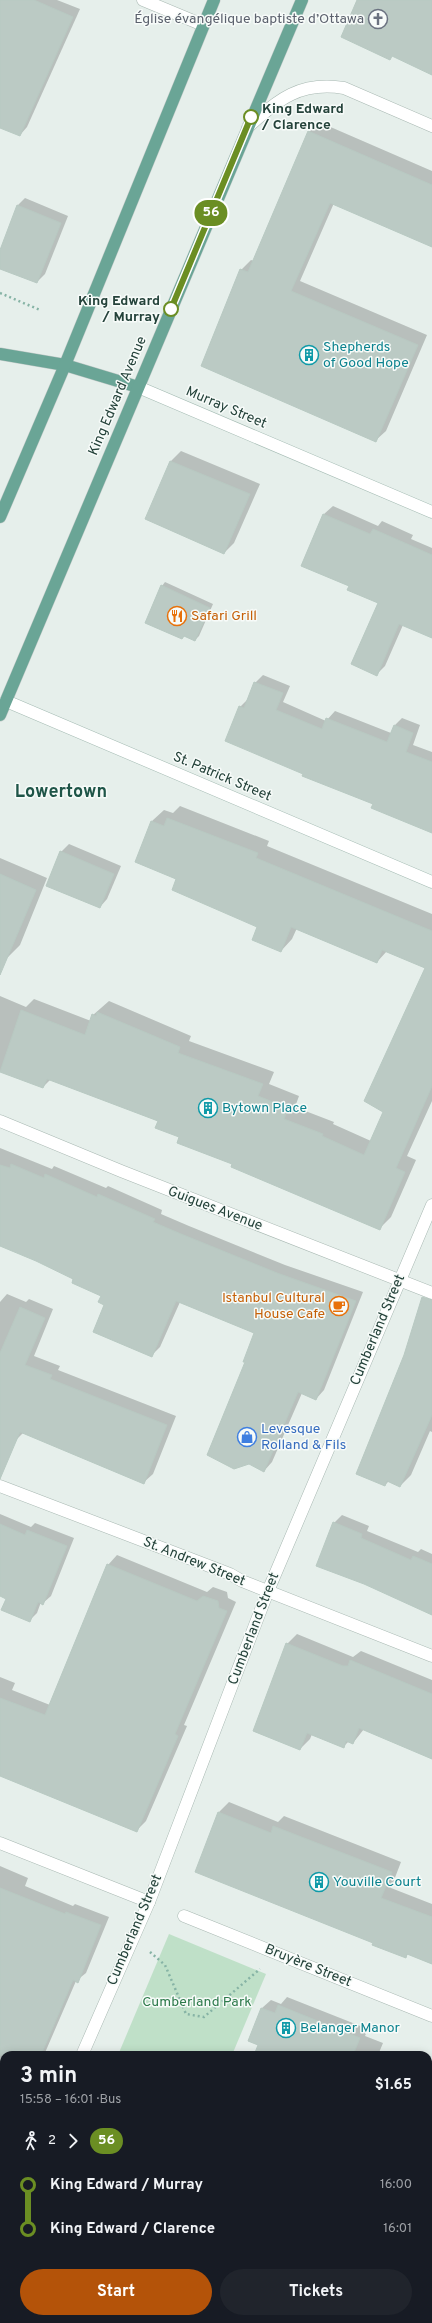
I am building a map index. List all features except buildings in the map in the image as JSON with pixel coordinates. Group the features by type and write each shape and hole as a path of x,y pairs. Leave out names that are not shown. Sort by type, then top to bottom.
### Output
{"main road":[{"path":"0,517 65,365 214,0"},
{"name":"King Edward Avenue","path":"0,715 3,700 138,387 245,130 302,0"},
{"name":"Murray Street","path":"0,354 65,365 138,387"}],"street":[{"path":"143,0 203,25"},
{"path":"245,130 269,108 284,97 313,87 329,86 344,88 432,126"},
{"name":"Murray Street","path":"138,387 432,512"},
{"name":"St. Patrick Street","path":"3,700 432,882"},
{"name":"Guigues Avenue","path":"0,1121 121,1171 432,1293"},
{"name":"Cumberland Street","path":"84,2051 149,1902 268,1591 432,1205"},
{"name":"St. Andrew Street","path":"0,1486 230,1574 268,1591 432,1656"},
{"path":"0,1843 149,1902"},
{"name":"Bruyère Street","path":"184,1916 432,2016"}],"path":[{"path":"0,293 40,310"},
{"path":"130,1943 153,1953 165,1965 186,2014 204,2017 263,1967 270,1951"}],"green space":[{"name":"Cumberland Park","path":"169,1934 266,1974 234,2051 120,2051"}],"bus line":[{"name":"56","path":"171,309 251,117"}],"place":[{"name":"Église évangélique baptiste d’Ottawa","path":"378,19"},
{"name":"King Edward / Clarence","path":"251,117"},
{"name":"King Edward / Murray","path":"171,309"},
{"name":"Shepherds of Good Hope","path":"309,355"},
{"name":"Safari Grill","path":"177,616"},
{"name":"Bytown Place","path":"208,1108"},
{"name":"Istanbul Cultural House Cafe","path":"339,1306"},
{"name":"Levesque Rolland & Fils","path":"247,1437"},
{"name":"Youville Court","path":"319,1882"},
{"name":"Belanger Manor","path":"286,2028"}],"district":[{"name":"Lowertown","path":"61,792"}]}
